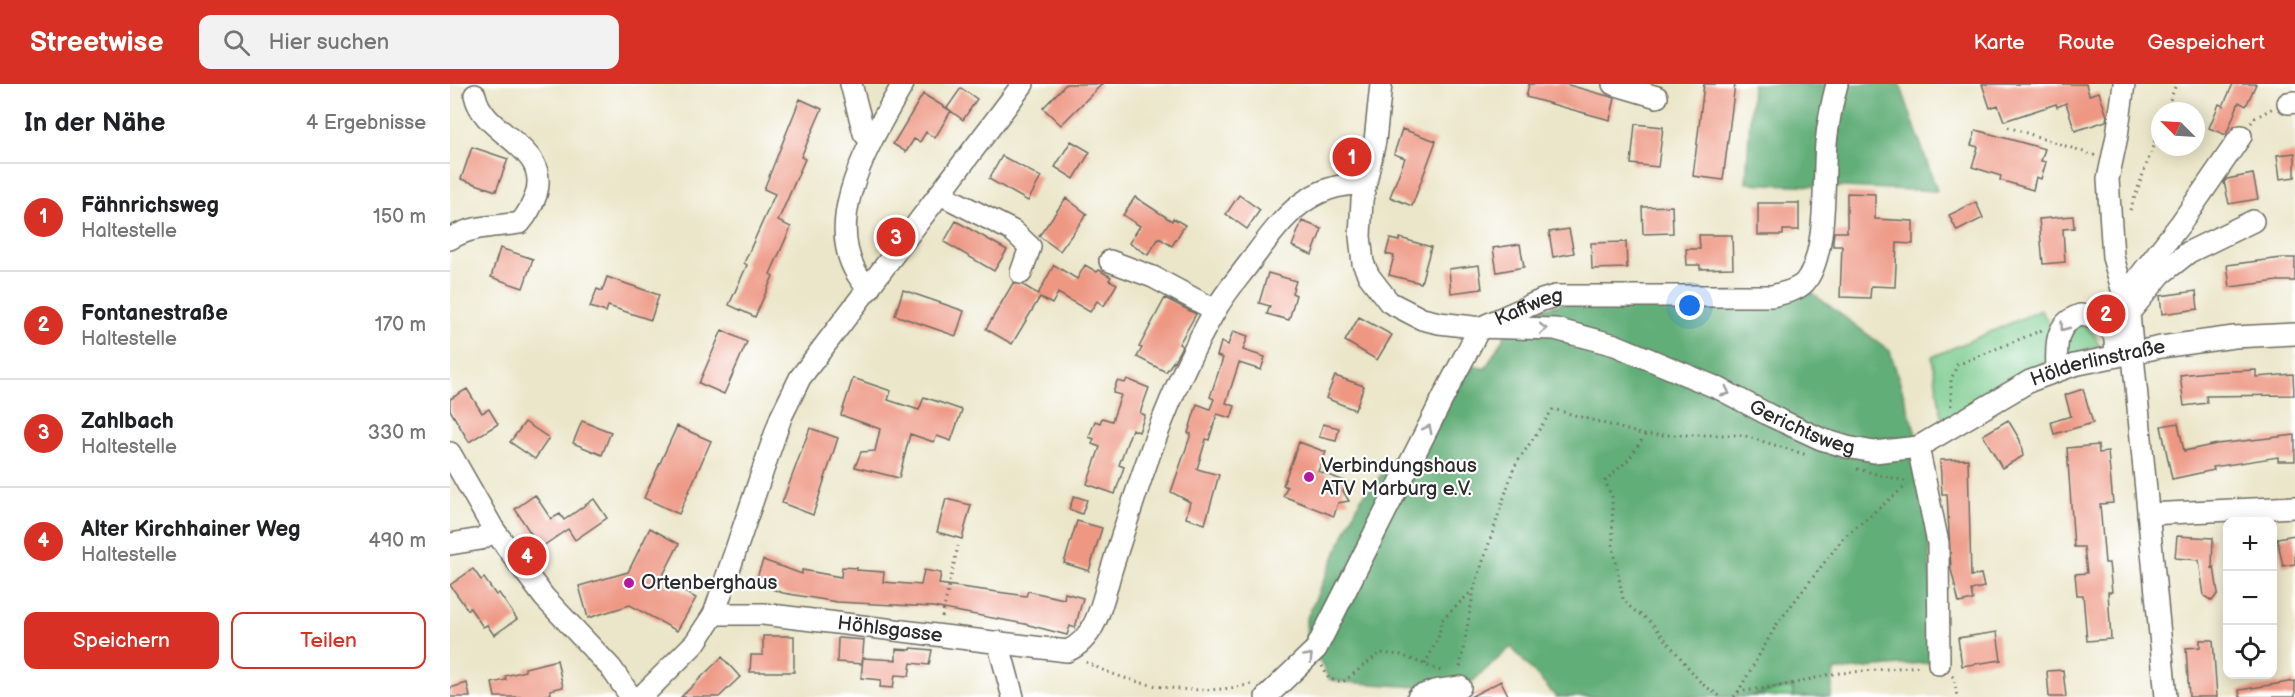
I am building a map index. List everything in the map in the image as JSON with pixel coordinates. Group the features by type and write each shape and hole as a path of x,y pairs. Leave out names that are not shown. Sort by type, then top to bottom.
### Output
{"street":[{"path":"851,84 864,133 871,141"},
{"path":"869,289 854,271 845,248 844,227 861,160 903,84"},
{"path":"641,697 695,643 714,614 781,417 800,378 1023,84"},
{"name":"Gerichtsweg","path":"1381,84 1375,141 1365,184 1360,224 1361,250 1369,276 1382,295 1403,311 1422,319 1454,325 1555,329 1615,345 1720,389 1821,439 1846,447 1874,452 1918,447"},
{"path":"1613,84 1657,97"},
{"name":"Kaffweg","path":"1260,690 1311,656 1349,586 1399,483 1477,333 1484,326 1555,296 1772,296 1799,288 1812,271 1819,252 1826,141 1838,84"},
{"path":"2124,84 2108,179 2113,257 2129,314"},
{"path":"450,239 470,230 520,223 529,214 538,186 536,166 523,150 484,114 476,103 475,95"},
{"path":"2166,697 2148,514 2124,354 2129,314 2133,287 2139,277 2181,223 2241,136"},
{"path":"1071,650 1090,632 1133,500 1176,383 1215,310 1275,228 1292,210 1320,191 1365,184"},
{"path":"940,194 1012,231 1030,247 1020,273"},
{"path":"2129,314 2161,274 2189,252 2253,221"},
{"path":"1110,261 1153,277 1215,310"},
{"path":"2056,370 2056,342 2059,331 2064,324 2080,315 2096,320 2110,331 2124,354"},
{"name":"Hölderlinstraße","path":"1918,447 2021,386 2056,370 2124,354 2234,337 2295,334"},
{"path":"1918,447 1938,543 1940,664"},
{"path":"450,453 494,530 544,597 611,669 631,697"},
{"path":"2148,514 2295,507"},
{"path":"450,544 481,539 494,530"},
{"name":"Höhlsgasse","path":"714,614 763,614 1071,650"},
{"path":"998,642 1013,697"},
{"path":"1418,697 1460,683"}],"path":[{"path":"2169,102 2176,84"},
{"path":"2241,136 2255,118 2292,103"},
{"path":"2008,127 2112,161"},
{"path":"2127,218 2151,152"},
{"path":"1951,428 1951,380 1957,365 2051,326"},
{"path":"1311,656 1321,663 1329,679 1343,682 1380,653 1401,655 1425,664 1460,683 1474,590 1514,467 1552,409 1645,435 1742,435 1810,455"},
{"path":"1645,435 1629,459 1605,481 1612,497 1613,547 1623,599 1631,608 1651,622 1702,684 1721,697"},
{"path":"1739,695 1777,624 1844,537 1910,482 1918,447"},
{"path":"1856,469 1910,482"},
{"path":"938,636 958,546"},
{"path":"1425,664 1438,639 1442,620 1474,590"},
{"path":"1071,650 1110,674 1160,691 1192,695"},
{"path":"1734,697 1831,674 1940,664"},
{"path":"1214,695 1260,690"}],"green space":[{"path":"1752,84 1900,84 1937,191 1746,183"},
{"path":"1808,290 1890,351 1919,444 1927,495 1934,662 1834,671 1831,697 1794,697 1792,687 1746,697 1556,697 1511,647 1463,690 1343,682 1329,679 1321,663 1311,655 1312,647 1307,643 1306,620 1360,500 1475,365 1485,369 1516,316 1582,298"},
{"path":"2041,310 2051,326 2045,362 1942,421 1932,357"},
{"path":"2078,324 2092,332 2099,346 2067,355 2066,339"},
{"path":"1792,687 1794,697 1746,696"}],"building":[{"path":"1066,84 1102,84 1061,125 1043,108"},
{"path":"1529,84 1565,84 1615,98 1610,120 1526,97"},
{"path":"1704,84 1735,84 1723,180 1693,176"},
{"path":"1982,84 2086,84 2089,95 2099,92 2107,116 2106,121 2075,131 2066,103 2057,107 2056,104 2004,121 1998,105 1990,108"},
{"path":"2233,84 2256,84 2246,106 2239,102 2226,135 2209,128 2219,104 2223,106"},
{"path":"961,88 977,99 963,120 947,108"},
{"path":"923,94 951,111 935,138 926,132 920,142 914,139 906,152 893,144"},
{"path":"800,99 822,109 801,157 805,159 778,221 791,227 770,274 773,276 755,317 729,305 747,265 744,263 775,194 764,189"},
{"path":"1635,124 1663,127 1658,167 1631,164"},
{"path":"1402,129 1436,141 1412,206 1390,197 1405,158 1394,154"},
{"path":"1976,130 2045,149 2041,161 2046,162 2041,179 2036,177 2033,190 2000,180 2001,176 1972,167 1978,147 1971,145"},
{"path":"1071,141 1090,152 1074,179 1055,167"},
{"path":"472,147 508,159 496,191 461,179"},
{"path":"2295,153 2295,177 2280,179 2277,155"},
{"path":"1002,156 1041,177 1028,201 989,179"},
{"path":"2253,174 2258,199 2229,204 2224,182 2227,179"},
{"path":"1847,193 1875,194 1875,219 1913,221 1913,244 1897,243 1895,287 1871,286 1870,298 1840,297 1842,246 1833,246 1833,239 1834,232 1847,232"},
{"path":"1239,195 1260,210 1247,229 1226,214"},
{"path":"1135,197 1172,221 1173,218 1185,225 1172,246 1159,238 1148,255 1129,243 1140,226 1123,215"},
{"path":"1066,198 1087,214 1060,251 1039,236"},
{"path":"1976,202 1983,218 1957,231 1949,215"},
{"path":"1758,203 1799,203 1799,230 1783,230 1783,235 1758,235"},
{"path":"1672,206 1673,233 1643,234 1642,207"},
{"path":"2073,216 2074,228 2063,229 2065,262 2043,264 2039,219"},
{"path":"956,221 1007,250 994,271 944,242"},
{"path":"1302,221 1322,229 1312,255 1292,246"},
{"path":"1569,229 1574,253 1553,257 1549,232"},
{"path":"1699,235 1732,235 1733,268 1700,269 1700,265 1687,265 1686,249 1700,249"},
{"path":"1400,238 1431,247 1421,283 1389,275 1394,256 1386,254 1390,239 1399,241"},
{"path":"1626,242 1627,268 1592,269 1591,243"},
{"path":"1520,244 1524,267 1497,272 1493,248"},
{"path":"500,248 533,259 523,288 491,277"},
{"path":"2295,258 2295,281 2230,287 2227,265"},
{"path":"1054,265 1077,279 1085,265 1111,277 1109,280 1117,284 1104,306 1097,301 1090,312 1058,293 1052,304 1040,297 1012,344 986,329 1013,283 1023,285 1038,294"},
{"path":"1479,265 1482,289 1451,293 1449,269"},
{"path":"1268,273 1296,281 1292,293 1296,295 1289,320 1267,314 1270,306 1259,303"},
{"path":"607,277 659,295 651,320 608,306 606,312 590,307 597,289 602,291"},
{"path":"903,290 964,311 956,336 895,315"},
{"path":"2196,291 2198,309 2162,314 2160,296"},
{"path":"1165,298 1196,314 1179,344 1182,346 1166,372 1137,357 1142,348 1139,347"},
{"path":"1359,317 1392,335 1377,360 1345,341"},
{"path":"722,330 747,342 724,394 699,383"},
{"path":"1233,331 1248,336 1243,350 1265,357 1261,370 1239,363 1226,403 1235,406 1231,418 1217,414 1209,440 1206,439 1197,469 1219,475 1205,524 1186,518 1190,502 1171,492 1191,434 1188,433 1197,404 1210,409 1214,399 1210,397 1223,358 1217,356 1221,342 1228,345"},
{"path":"2256,370 2256,377 2293,374 2294,395 2206,396 2207,403 2184,406 2180,375"},
{"path":"1335,376 1364,386 1355,410 1326,398"},
{"path":"853,378 891,391 888,400 919,410 924,397 962,410 951,441 937,436 934,442 910,434 899,478 855,467 861,452 875,451 880,429 841,415"},
{"path":"1127,379 1149,388 1140,413 1145,415 1139,432 1132,429 1119,465 1124,467 1115,494 1087,484 1100,447 1092,444 1094,439 1089,437 1095,421 1100,423 1102,418 1112,421 1121,395 1113,393 1117,381 1125,383"},
{"path":"467,389 482,413 489,409 498,424 469,442 450,410 450,399"},
{"path":"2083,389 2093,423 2054,434 2051,422 2071,416 2065,395"},
{"path":"2008,420 2020,440 2023,456 2002,468 1983,435"},
{"path":"582,421 611,432 602,455 573,443"},
{"path":"525,422 549,438 535,459 510,442"},
{"path":"2178,423 2184,451 2217,444 2295,435 2295,461 2278,461 2278,457 2213,467 2214,470 2172,479 2161,426"},
{"path":"1323,424 1339,428 1336,441 1319,437"},
{"path":"677,426 711,441 679,514 644,498"},
{"path":"810,428 838,438 813,515 782,503"},
{"name":"Verbindungshaus ATV Marburg e.V.","path":"1299,442 1326,452 1318,471 1347,482 1343,491 1349,501 1338,503 1334,516 1283,496 1287,487 1283,485"},
{"path":"2098,445 2099,453 2108,452 2113,503 2100,504 2105,563 2109,563 2112,592 2108,592 2111,639 2087,641 2083,595 2077,595 2075,574 2087,573 2084,547 2074,547 2067,448"},
{"path":"1968,459 1971,576 1981,574 1984,587 1971,590 1973,600 1959,603 1951,569 1947,494 1942,494 1940,460"},
{"path":"535,495 551,519 560,514 564,520 594,499 607,518 575,540 568,529 540,548 515,509"},
{"path":"1074,496 1087,500 1082,514 1069,509"},
{"path":"946,499 971,505 962,539 937,532"},
{"path":"1077,521 1102,528 1089,571 1064,563"},
{"name":"Ortenberghaus","path":"650,528 679,544 661,579 696,598 677,631 630,605 588,618 579,586 628,572"},
{"path":"2295,535 2295,564 2283,566 2277,538"},
{"path":"2177,536 2213,538 2212,568 2214,567 2218,593 2212,601 2204,596 2199,560 2175,558"},
{"path":"763,560 802,574 802,570 841,577 842,567 857,568 856,570 884,572 883,582 921,585 924,570 941,573 939,584 1026,596 1028,591 1064,599 1065,593 1083,598 1075,628 1070,626 1067,635 1025,624 933,607 837,602 783,593 755,583"},
{"path":"473,569 481,580 484,578 496,595 499,593 517,619 494,635 487,625 483,627 470,608 468,610 450,585"},
{"path":"1997,632 2001,660 1962,666 1958,638"},
{"path":"763,636 794,636 794,672 750,672 751,655 763,655"},
{"path":"838,638 864,640 862,664 837,662"},
{"path":"2200,640 2213,640 2217,697 2189,697 2186,648 2200,647"},
{"path":"911,648 932,650 929,665 911,663 909,676 895,675 893,688 880,687 881,680 861,678 863,658 896,660 896,649 911,650"},
{"path":"722,657 740,677 719,697 681,697"},
{"path":"557,660 563,687 550,690 551,694 539,697 495,697 492,683 506,680 505,676 525,671 525,668"},
{"path":"2063,670 2066,697 2049,697 2047,671"},
{"path":"1501,681 1509,697 1470,697"},
{"path":"2295,681 2295,697 2240,697 2239,690"},
{"path":"467,683 470,697 450,697 450,688"}],"place":[{"name":"Fähnrichsweg","path":"1352,157"},
{"name":"Zahlbach","path":"896,237"},
{"name":"Fontanestraße","path":"2106,314"},
{"name":"Verbindungshaus ATV Marburg e.V.","path":"1309,477"},
{"name":"Alter Kirchhainer Weg","path":"527,556"},
{"name":"Ortenberghaus","path":"629,583"}]}
